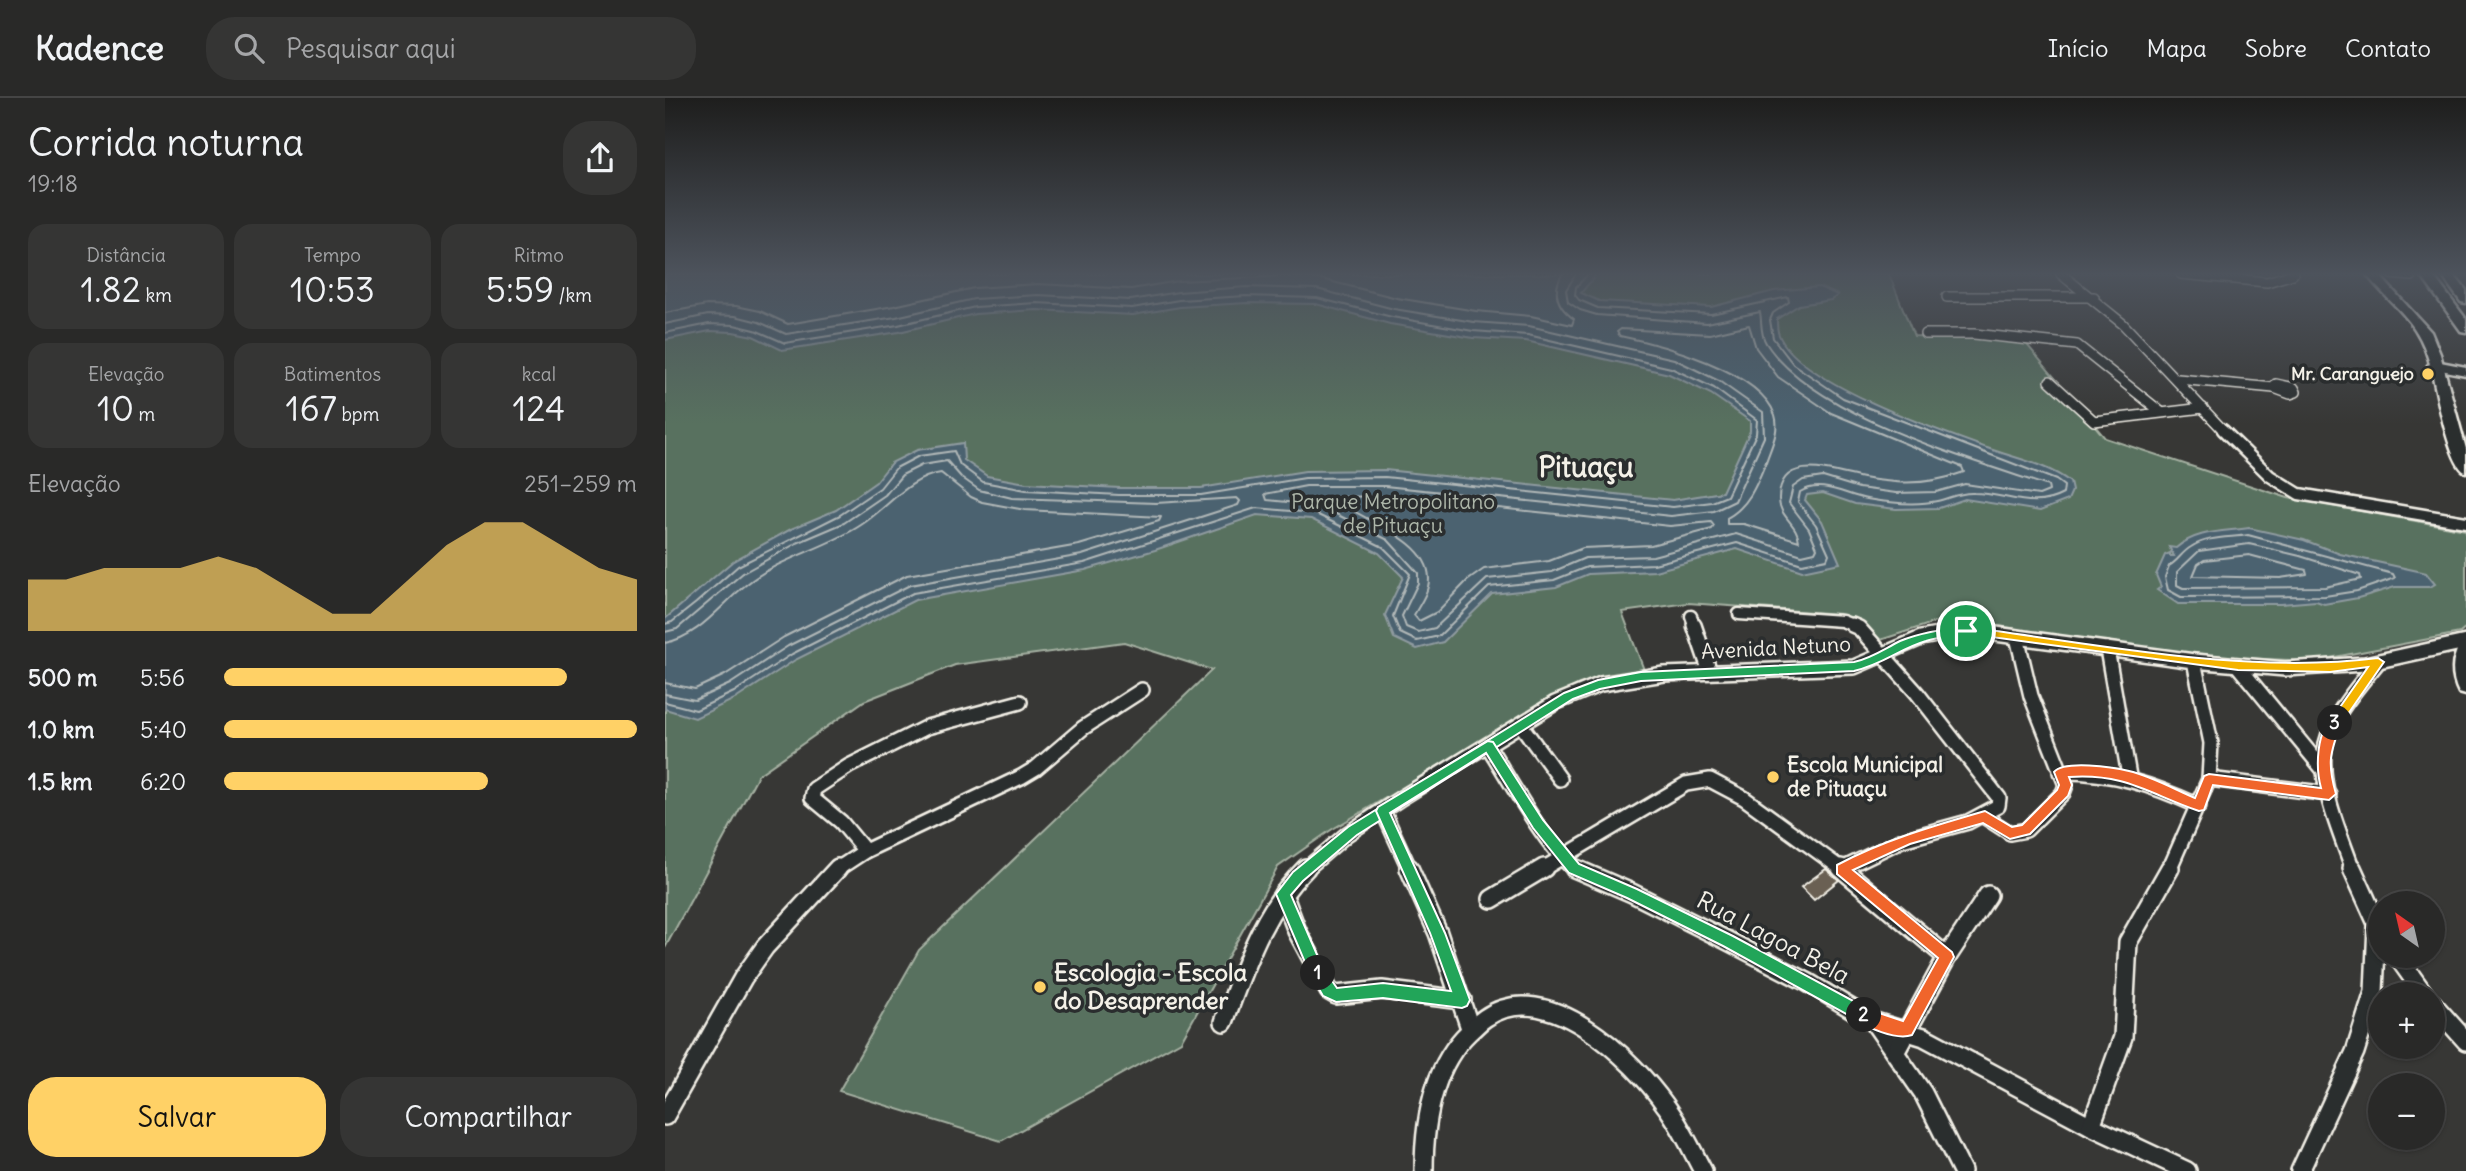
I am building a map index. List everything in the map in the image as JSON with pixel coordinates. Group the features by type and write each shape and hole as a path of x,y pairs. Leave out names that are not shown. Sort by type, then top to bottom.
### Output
{"main road":[{"path":"2435,365 2466,371"}],"street":[{"path":"2122,324 2265,470 2295,493 2466,522"},
{"path":"2419,324 2428,339 2453,433 2466,468"},
{"path":"1925,334 1988,335 2077,345 2161,412"},
{"path":"2178,379 2274,388"},
{"path":"2050,381 2094,421 2203,408"},
{"path":"1739,614 1848,622 1859,628 1917,693 1999,798 1998,806 1985,817 1908,838 1877,850 1842,869"},
{"path":"1691,616 1710,672"},
{"name":"Avenida Netuno","path":"1224,1022 1268,915 1283,894 1327,850 1383,811 1568,696 1598,685 1641,677 1710,672 1841,668 1865,664 1884,657 1903,645 1940,632 1976,631 2238,666 2330,668 2378,662 2466,642"},
{"path":"1985,817 2010,833 2026,830 2063,793 2063,778 2031,696 2017,637"},
{"path":"2107,649 2129,776"},
{"path":"2466,649 2461,660 2466,688"},
{"path":"2091,1126 2123,1037 2127,943 2174,861 2209,779 2211,743 2194,661"},
{"path":"2368,903 2345,845 2322,768 2331,730 2378,662"},
{"path":"2238,666 2322,768"},
{"path":"665,1116 727,1004 765,947 834,871 865,851 1021,777 1083,728 1142,690"},
{"path":"865,851 841,822 812,798 814,789 849,766 927,727 1020,702"},
{"path":"1521,725 1560,779"},
{"path":"1488,746 1516,792 1564,859"},
{"path":"2063,778 2088,771 2129,776 2199,806"},
{"path":"1492,899 1564,859 1686,784 1703,779 1744,798 1842,869 1947,957"},
{"path":"2209,779 2329,794"},
{"path":"1383,811 1429,912 1462,1000 1469,1028"},
{"name":"Rua Lagoa Bela","path":"1564,859 1581,873 1632,893 1728,941 1807,982 1872,1021 1906,1030 1945,1047 2091,1126 2187,1171"},
{"path":"1283,894 1303,943 1329,991 1336,995 1383,990 1462,1000"},
{"path":"1896,1051 1947,957 1988,895"},
{"path":"2300,1171 2355,1052 2374,992 2376,968"},
{"path":"1420,1169 1435,1091 1443,1067 1469,1028 1501,1009 1521,1006 1542,1007 1578,1020 1603,1037 1634,1066 1684,1132 1703,1171"},
{"path":"2445,1017 2466,1041"},
{"path":"1872,1021 1922,1089 1950,1139 1962,1171"}],"green space":[{"name":"Parque Metropolitano de Pituaçu","path":"665,324 1909,324 1914,336 2024,341 2105,438 2288,498 2466,530 2466,628 2460,633 2314,661 2191,656 1948,618 1871,643 1857,623 1840,614 1688,603 1622,612 1644,670 1579,684 1331,830 1278,867 1181,1041 1001,1141 839,1091 919,950 1212,670 1124,642 955,665 864,701 758,775 665,948"}],"water":[{"path":"665,324 932,324 899,332 782,350 753,336 733,332 710,331 665,340"},
{"path":"1390,324 1777,324 1779,335 1791,353 1841,387 1905,417 2051,470 2070,482 2072,491 2068,500 2040,511 1965,499 1939,508 1896,509 1855,504 1823,493 1807,495 1805,500 1822,521 1840,563 1802,571 1737,549 1655,571 1588,574 1556,587 1492,594 1443,642 1417,649 1394,638 1385,615 1403,577 1379,553 1311,519 1257,515 1155,550 1085,570 915,600 795,660 737,698 695,718 665,709 665,619 733,561 791,529 836,510 876,482 891,463 917,450 963,443 964,460 987,476 1026,483 1120,488 1201,488 1305,471 1385,470 1673,500 1722,492 1750,431 1750,421 1711,394 1669,374 1526,341 1473,338"},
{"path":"2249,528 2304,540 2340,554 2426,573 2435,584 2430,587 2395,587 2324,604 2316,601 2281,604 2178,604 2157,590 2161,587 2156,575 2165,555 2170,553 2170,556 2174,556 2169,547 2176,548 2201,535"}],"building":[{"path":"1826,869 1839,880 1814,900 1801,887"}],"place":[{"name":"Mr. Caranguejo","path":"2428,374"},
{"name":"Escola Municipal de Pituaçu","path":"1773,777"},
{"name":"Escologia - Escola do Desaprender","path":"1040,987"}],"district":[{"name":"Pituaçu","path":"1586,467"}],"route":[{"path":"1966,631 1928,635 1903,645 1875,662 1854,667 1641,677 1598,685 1568,696 1488,746 1383,811 1327,850 1283,894 1297,931 1323,983 1336,995 1383,990 1462,1000 1438,933 1383,811 1436,778 1488,746 1538,824 1568,864 1581,873 1632,893 1728,941 1807,982 1872,1021 1906,1030 1947,957 1842,869 1877,850 1908,838 1985,817 2010,833 2026,830 2046,807 2063,793 2066,785 2060,772 2088,771 2129,776 2199,806 2209,779 2329,794 2322,768 2326,743 2347,704 2378,662 2330,668 2238,666 1966,631"}]}
